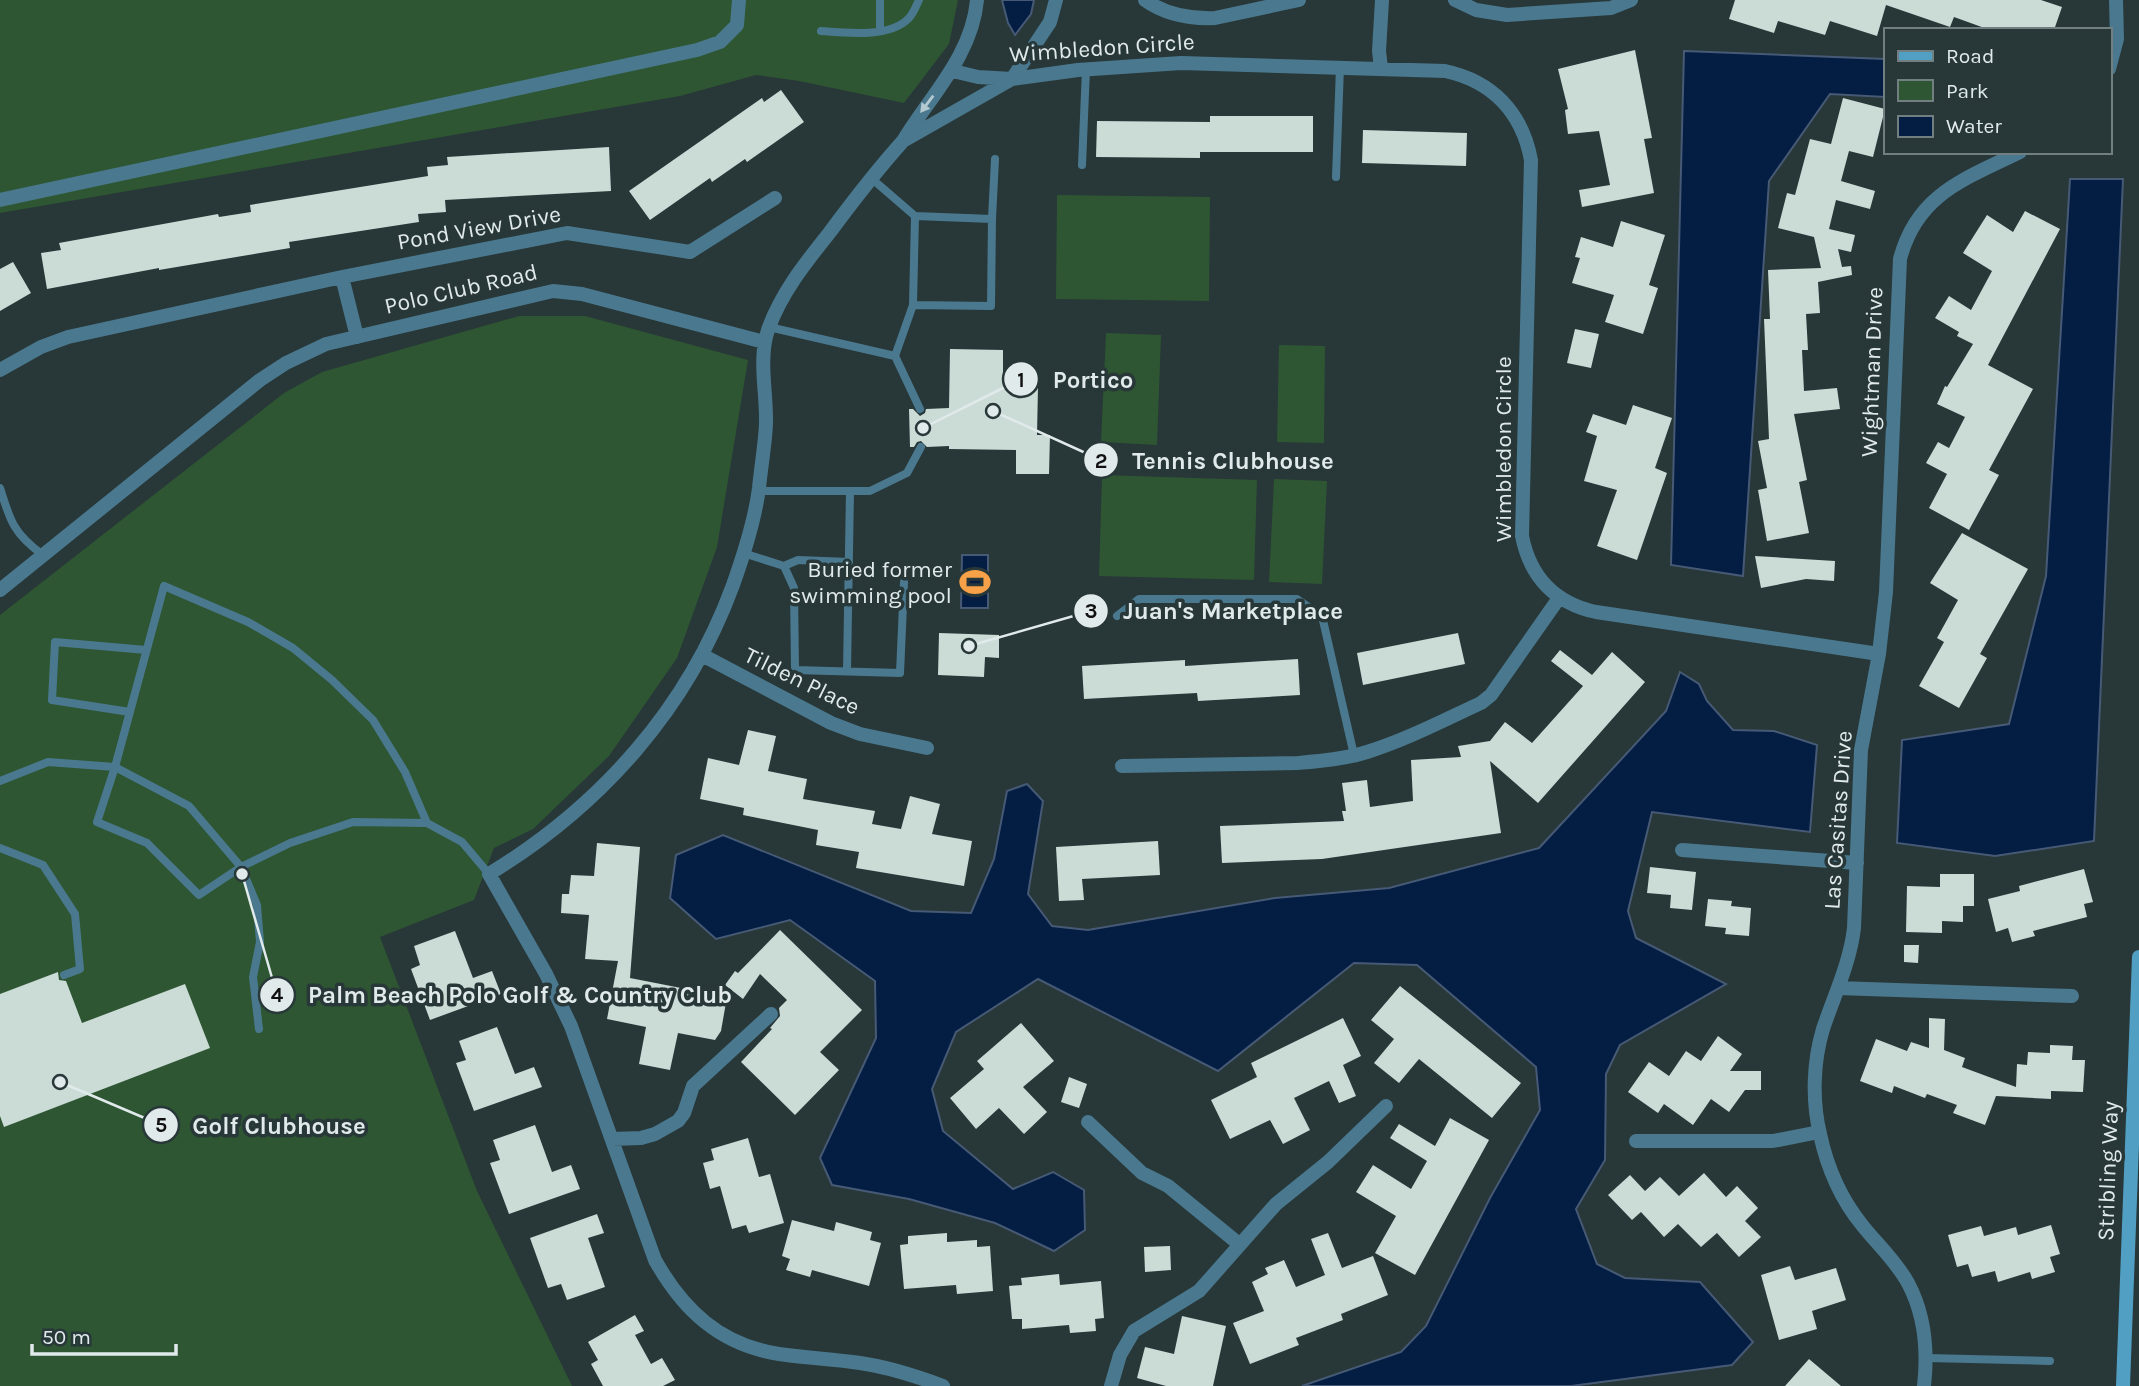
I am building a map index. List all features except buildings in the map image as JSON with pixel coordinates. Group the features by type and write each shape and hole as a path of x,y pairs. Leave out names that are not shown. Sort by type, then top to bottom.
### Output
{"street":[{"path":"0,201 697,50 720,42 737,25 739,0"},
{"path":"943,1386 873,1366 777,1354 751,1347 704,1322 676,1294 655,1259 571,1026 546,974 489,874 551,833 606,785 644,743 676,699 702,655 726,605 743,554 758,491 766,424 764,342 769,327 797,274 903,141 922,110 953,71 962,51 977,0"},
{"path":"903,141 1012,79 1050,22 1056,0"},
{"path":"1144,0 1174,14 1201,19 1298,0"},
{"path":"1381,68 1379,51 1382,0"},
{"path":"1455,0 1476,10 1507,15 1611,8 1631,0"},
{"path":"2111,62 2117,39 2116,0"},
{"name":"Wimbledon Circle","path":"953,71 978,77 1012,79 1086,69 1181,63 1445,71 1482,84 1503,101 1524,134 1531,160 1522,536 1525,551 1538,577 1559,598 1581,609 1879,654"},
{"name":"Wightman Drive","path":"1879,654 1886,592 1899,274 1904,246 1908,233 1923,210 1943,192 2016,154"},
{"name":"Pond View Drive","path":"0,370 41,347 68,337 342,277 567,233 690,253 775,198"},
{"path":"342,277 357,337"},
{"name":"Polo Club Road","path":"0,590 260,380 286,363 326,344 553,290 582,294 764,342"},
{"path":"1122,766 1298,764 1354,755 1391,744 1481,703 1500,684 1559,598"},
{"name":"Las Casitas Drive","path":"1879,654 1861,750 1852,943 1822,1032 1816,1065 1815,1096 1819,1132 1826,1158 1848,1205 1863,1227 1894,1261 1918,1305 1927,1357 1924,1386"},
{"name":"Tilden Place","path":"702,655 831,723 860,734 927,748"},
{"path":"1682,850 1857,863"},
{"name":"Stribling Way","path":"2123,1386 2139,957"},
{"path":"1838,988 2072,996"},
{"path":"612,1139 641,1138 655,1134 678,1121 684,1113 694,1086 771,1014"},
{"path":"1111,1386 1120,1355 1134,1331 1199,1291 1276,1204 1328,1163 1386,1106"},
{"path":"1088,1122 1142,1173 1180,1195 1239,1244"},
{"path":"1636,1141 1773,1141 1819,1132"}],"lane":[{"path":"880,0 880,31"},
{"path":"821,32 858,34 880,31 908,20 919,0"},
{"path":"1336,177 1340,67"},
{"path":"1082,165 1086,69"},
{"path":"913,305 991,306 995,159"},
{"path":"871,178 915,216 992,219"},
{"path":"915,216 913,305 895,356 920,409"},
{"path":"769,327 895,356"},
{"path":"758,491 870,491 907,473 921,447"},
{"path":"0,488 8,519 25,543 43,555"},
{"path":"846,671 850,491"},
{"path":"743,554 784,566 798,560 849,562"},
{"path":"784,566 794,588 796,670 900,673 904,582"},
{"path":"427,823 405,772 373,720 331,680 293,648 248,622 164,586 115,767 97,822 147,843 199,895 241,867 290,843 353,822 427,823 462,842 489,874"},
{"path":"1117,616 1139,600 1297,600 1322,616 1354,755"},
{"path":"130,712 52,700 55,642 146,650"},
{"path":"0,781 48,762 115,767 189,806 241,867 257,905 260,942 253,977 259,1029"},
{"path":"0,848 43,865 75,914 80,969 64,975"},
{"path":"1927,1357 2050,1361"}],"green space":[{"path":"0,0 958,0 949,44 904,103 756,75 680,96 0,213"},
{"path":"1057,195 1210,197 1209,301 1056,299"},
{"path":"519,316 585,316 748,360 717,547 677,658 609,756 533,829 494,848 474,900 380,937 477,1191 572,1386 0,1386 0,615 284,393 322,372"},
{"path":"1106,333 1161,335 1157,445 1101,442"},
{"path":"1279,345 1325,346 1324,443 1277,442"},
{"path":"1102,475 1257,480 1254,580 1099,576"},
{"path":"1274,479 1327,481 1322,584 1269,582"}],"water":[{"path":"1002,0 1034,0 1031,14 1015,35 1008,23"},
{"path":"1684,51 1884,59 1884,97 1830,94 1769,181 1743,576 1671,565"},
{"path":"2070,179 2123,179 2094,841 1995,856 1897,843 1902,740 2009,724 2046,576"},
{"name":"Buried former swimming pool","path":"962,555 988,555 988,608 961,608"},
{"path":"1680,672 1699,684 1707,701 1733,730 1774,731 1817,745 1810,832 1652,812 1628,911 1636,938 1726,984 1620,1045 1606,1074 1605,1160 1576,1209 1597,1264 1625,1278 1700,1282 1753,1342 1732,1365 1571,1386 1302,1386 1401,1352 1426,1326 1490,1198 1540,1110 1536,1067 1417,965 1354,963 1218,1071 1038,979 956,1032 932,1089 943,1131 1013,1189 1053,1172 1084,1190 1085,1230 1054,1251 995,1223 909,1199 832,1185 820,1158 876,1038 875,981 790,920 716,939 670,898 676,855 723,835 911,911 971,913 994,859 1007,791 1027,784 1043,801 1028,894 1052,926 1088,930 1275,898 1389,888 1539,848 1666,711"}],"place":[{"name":"Tennis Clubhouse","path":"993,411"},
{"name":"Portico","path":"923,428"},
{"name":"Buried former swimming pool","path":"975,582"},
{"name":"Juan's Marketplace","path":"969,646"},
{"name":"Palm Beach Polo Golf & Country Club","path":"242,874"},
{"name":"Golf Clubhouse","path":"60,1082"}]}
